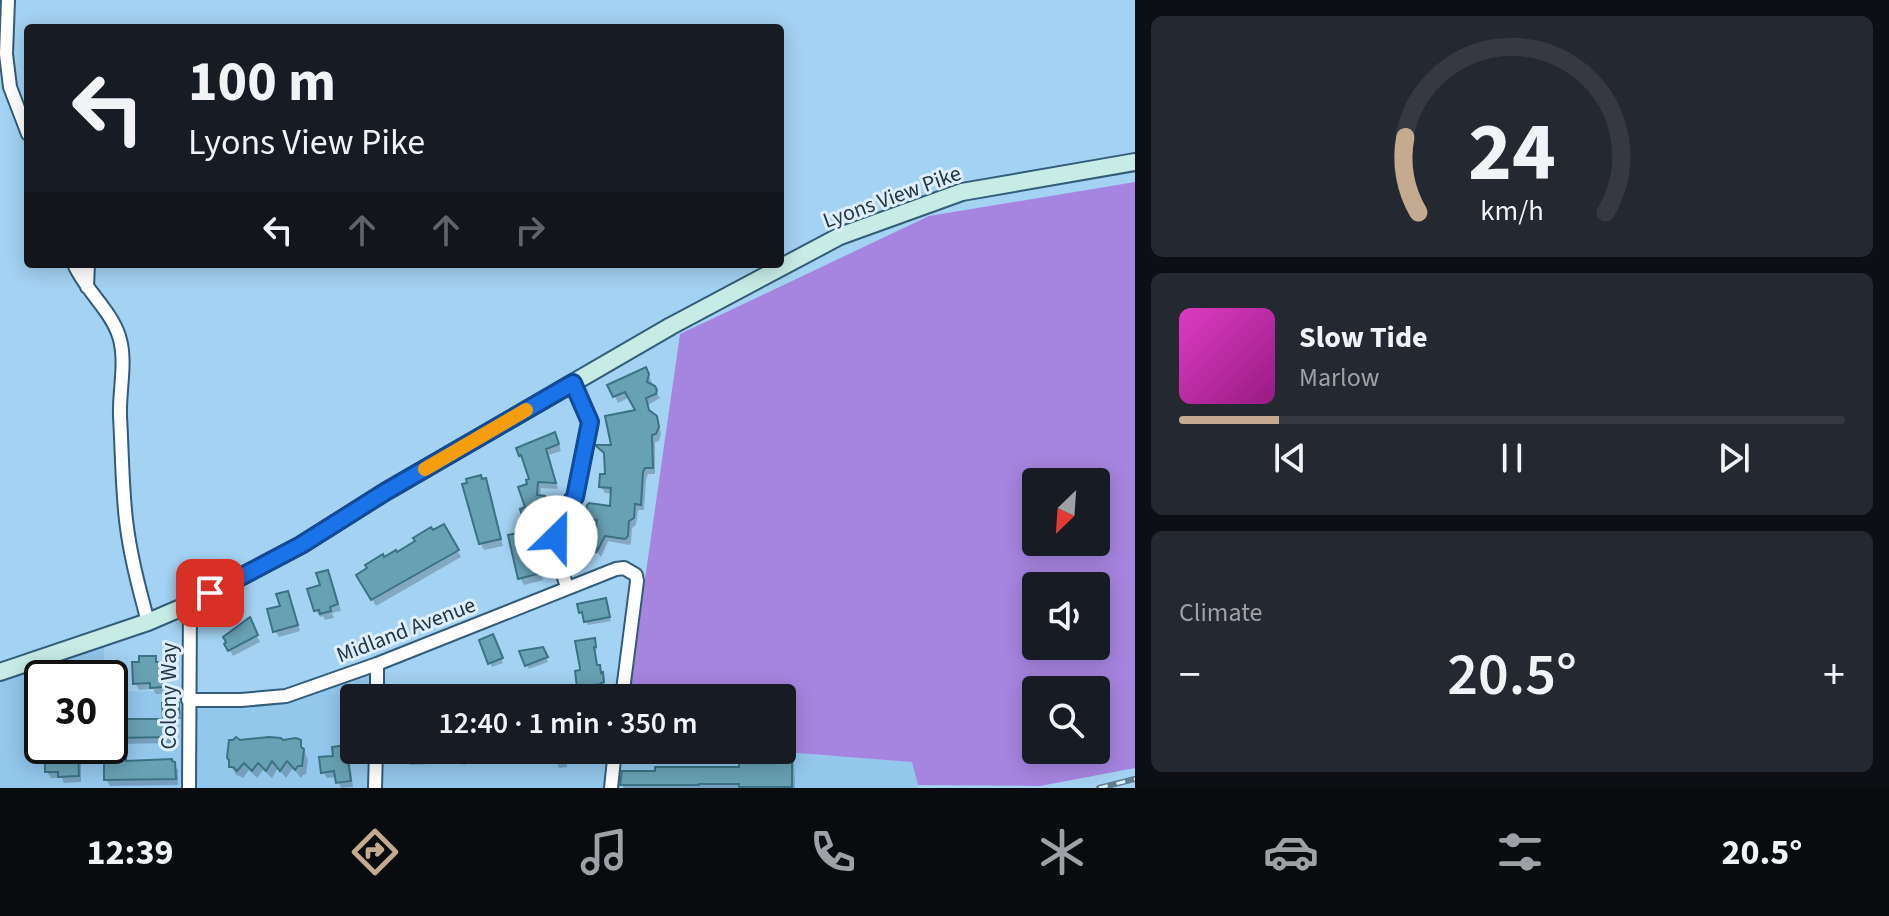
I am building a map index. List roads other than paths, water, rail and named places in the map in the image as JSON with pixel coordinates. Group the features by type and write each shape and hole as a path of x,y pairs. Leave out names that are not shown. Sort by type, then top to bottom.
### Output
{"street":[{"path":"8,0 6,54 10,87 24,124"},
{"name":"Lyons View Pike","path":"784,266 840,236 962,192 1135,162"},
{"path":"76,268 119,335 122,350 120,409 126,519 148,622"},
{"path":"87,287 88,268"},
{"name":"Lyons View Pike","path":"0,672 148,622 190,604 301,545 385,492 671,326 780,268"},
{"path":"567,587 556,553 556,537 567,507 575,497 590,422 573,383"},
{"name":"Midland Avenue","path":"188,700 286,696 377,664 567,587 624,568 636,575 637,581 624,684"},
{"name":"Colony Way","path":"189,788 190,604"},
{"path":"377,664 377,684"},
{"path":"375,788 376,764"},
{"path":"611,788 614,764"}],"railway":[{"path":"1099,788 1135,779"}]}
